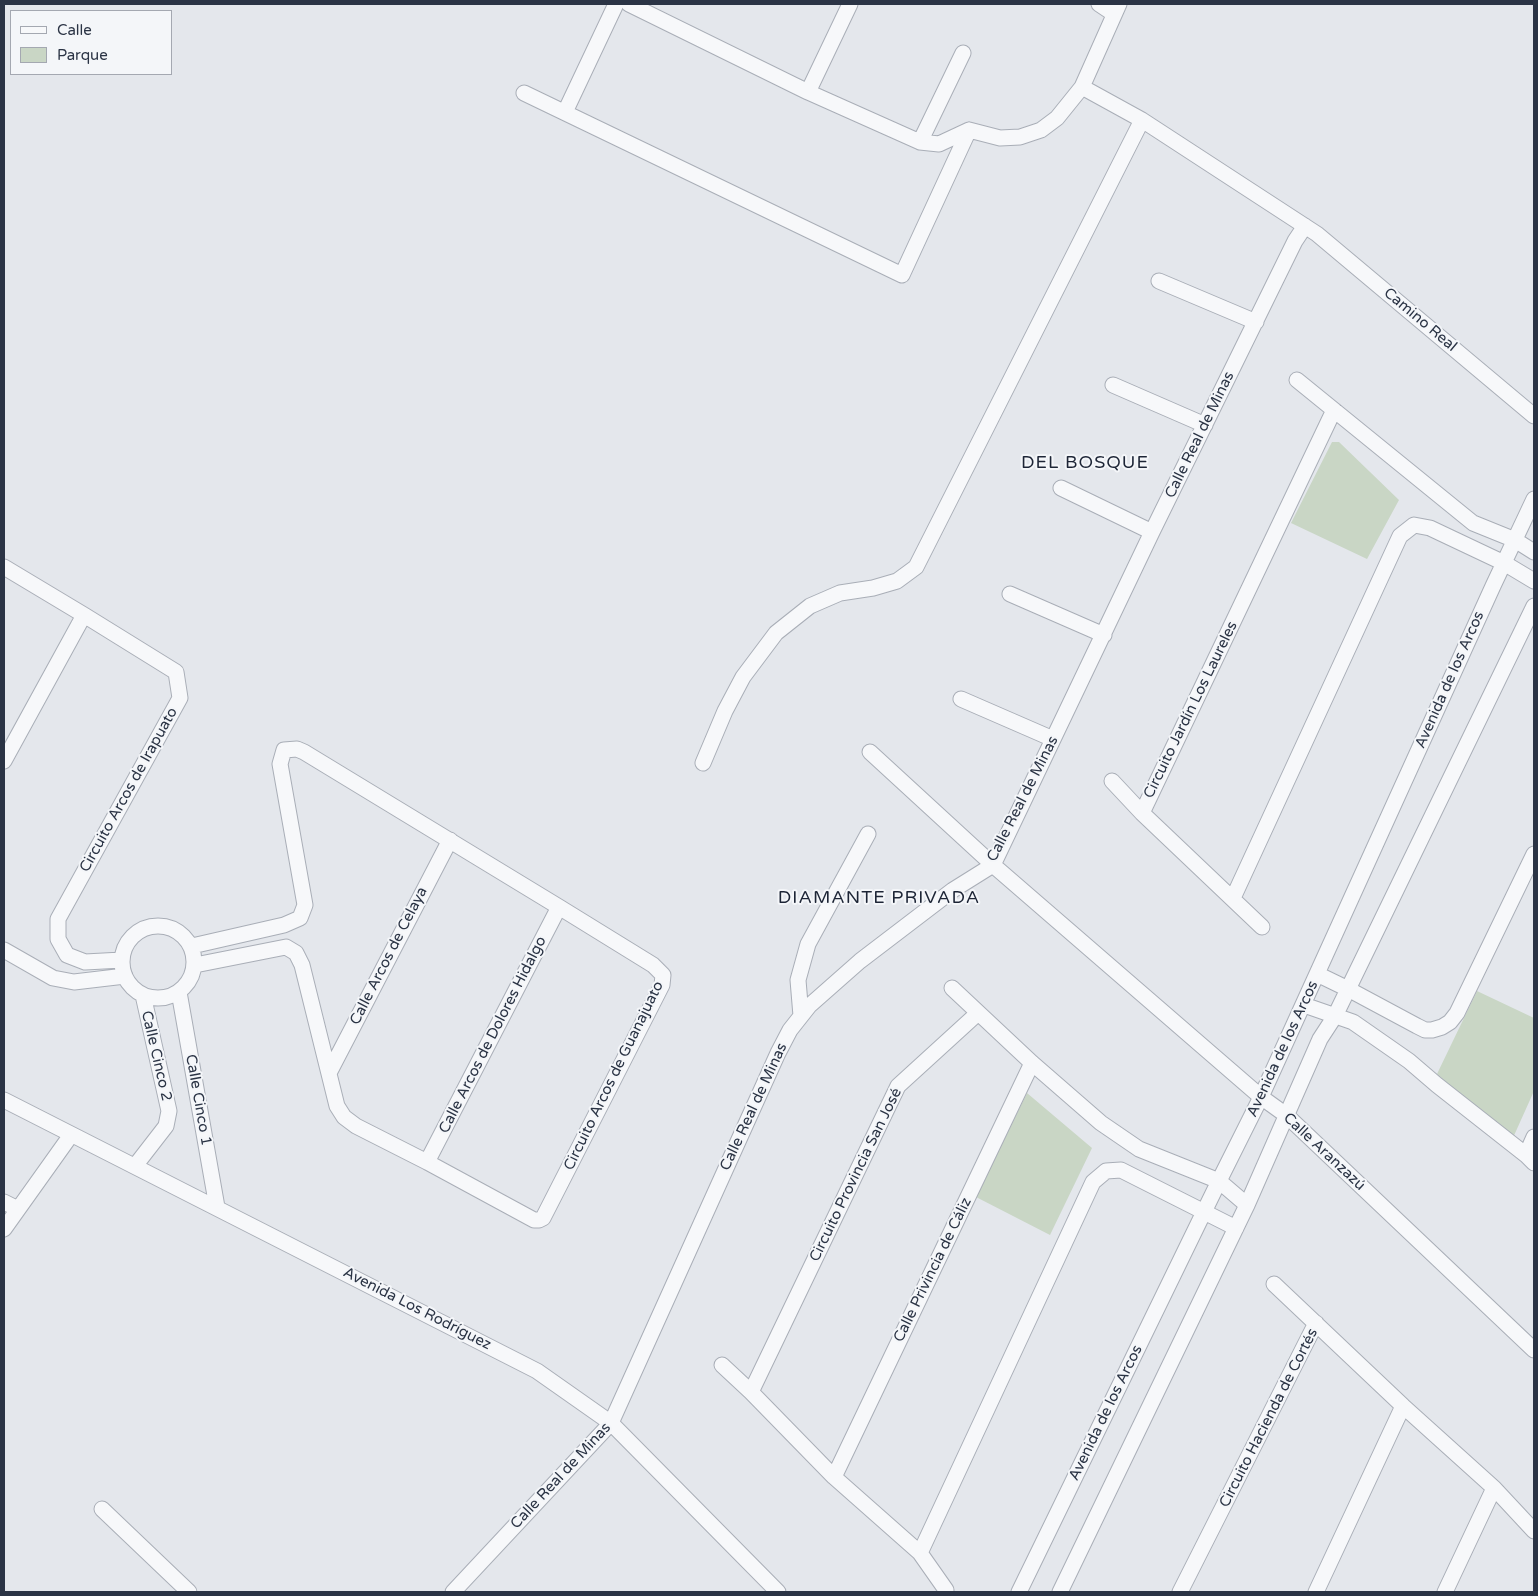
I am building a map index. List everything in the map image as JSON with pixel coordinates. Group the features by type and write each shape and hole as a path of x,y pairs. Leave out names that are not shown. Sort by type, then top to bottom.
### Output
{"street":[{"path":"565,112 616,4"},
{"path":"629,4 808,92 920,142 939,144 969,130 1000,138 1020,136 1041,130 1057,118 1082,87 1117,9 1098,4"},
{"path":"808,92 850,4"},
{"path":"920,142 963,53"},
{"name":"Camino Real","path":"1082,87 1142,120 1317,234 1534,416"},
{"path":"524,92 902,275 969,130"},
{"path":"703,763 725,711 743,677 776,633 810,606 840,592 873,588 897,581 916,567 1142,120"},
{"name":"Calle Real de Minas","path":"453,1592 611,1423 778,1052 790,1030 809,1006 860,961 953,890 993,865 1152,532 1295,241 1305,226"},
{"path":"1159,280 1256,322"},
{"path":"1297,380 1473,523 1515,540 1534,552"},
{"path":"1113,385 1205,425"},
{"name":"Circuito Jardín Los Laureles","path":"1262,927 1142,813 1334,410"},
{"path":"1061,488 1152,532"},
{"name":"Avenida de los Arcos","path":"1019,1592 1262,1097 1534,499"},
{"path":"1233,898 1400,536 1414,525 1430,528 1504,564 1534,581"},
{"name":"Circuito Arcos de Irapuato","path":"4,567 84,614 176,672 180,698 58,919 58,939 67,955 85,962 122,960"},
{"path":"1010,594 1104,635"},
{"name":"Avenida de los Arcos","path":"1060,1592 1247,1205 1320,1039 1335,1016 1534,606"},
{"path":"4,761 84,614"},
{"path":"961,699 1054,739"},
{"name":"Circuito Arcos de Guanajuato","path":"192,946 284,925 300,918 305,905 280,764 284,750 297,749 654,965 663,975 662,985 543,1218 534,1220 356,1126 344,1117 337,1106 302,965 296,953 286,947 195,965"},
{"name":"Calle Aranzazú","path":"870,752 993,865 1262,1097 1286,1115 1534,1350"},
{"path":"1112,781 1142,813"},
{"path":"801,1016 798,980 808,944 868,834"},
{"name":"Calle Arcos de Celaya","path":"329,1073 450,840"},
{"path":"1317,974 1425,1030 1442,1027 1450,1022 1457,1013 1534,854"},
{"name":"Calle Arcos de Dolores Hidalgo","path":"427,1162 559,907"},
{"path":"159,925 172,928 184,935 192,946 195,965 192,975 179,992 168,997 155,998 143,995 132,987 125,976 122,960 125,946 134,935 145,928 159,925"},
{"path":"4,950 53,978 74,982 125,976"},
{"path":"952,988 1032,1063 1102,1123 1139,1149 1219,1182 1247,1205"},
{"name":"Calle Cinco 1","path":"179,992 217,1207"},
{"name":"Calle Cinco 2","path":"135,1166 166,1126 169,1111 143,995"},
{"path":"1304,1005 1353,1022 1408,1061 1530,1159 1534,1137"},
{"name":"Circuito Provincia San José","path":"751,1392 898,1086 978,1013"},
{"name":"Calle Privincia de Cáliz","path":"834,1477 1032,1063"},
{"name":"Avenida Los Rodríguez","path":"4,1100 537,1371 611,1423 778,1592"},
{"path":"4,1229 71,1135"},
{"path":"920,1553 1093,1182 1106,1171 1121,1170 1236,1228"},
{"path":"4,1202 18,1209"},
{"path":"1274,1284 1316,1323"},
{"name":"Circuito Hacienda de Cortés","path":"1180,1592 1316,1323 1403,1406 1494,1488 1534,1531"},
{"path":"722,1365 834,1477 920,1553 946,1590"},
{"path":"1316,1592 1403,1406"},
{"path":"1445,1592 1494,1488"},
{"path":"102,1509 189,1592"}],"green space":[{"path":"1332,442 1339,442 1399,500 1367,559 1291,523"},
{"path":"1477,991 1534,1018 1534,1091 1512,1140 1437,1074"},
{"path":"1027,1093 1092,1148 1050,1235 976,1197"}],"district":[{"name":"DEL BOSQUE","path":"1085,463"},
{"name":"DIAMANTE PRIVADA","path":"879,898"}]}
